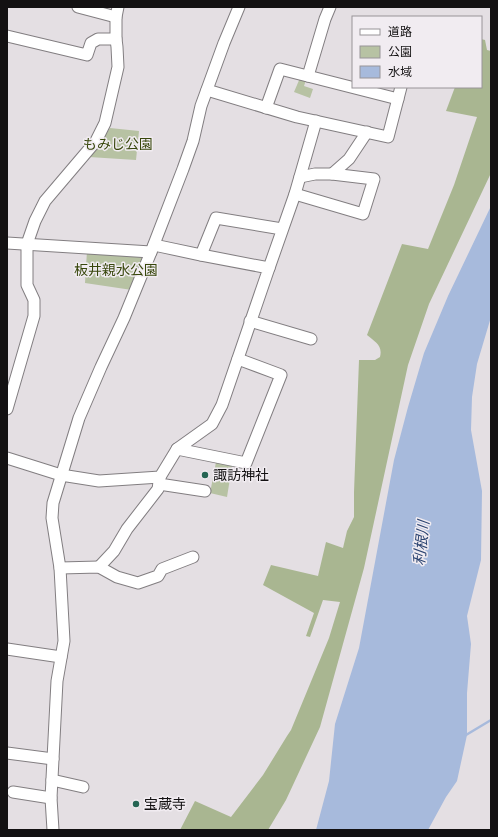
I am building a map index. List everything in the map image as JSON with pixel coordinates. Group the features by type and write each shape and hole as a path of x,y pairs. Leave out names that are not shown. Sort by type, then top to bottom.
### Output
{"street":[{"path":"7,409 34,316 34,300 27,285 27,244 45,201 96,141 105,123 118,67 116,39 117,12 78,7"},
{"path":"53,830 51,798 57,681 64,641 60,568 52,518 53,503 79,418 124,318 153,248 193,141 201,106 239,7"},
{"path":"308,76 330,7"},
{"path":"7,36 87,56 91,43 98,39 116,39"},
{"path":"266,108 280,69 352,87"},
{"path":"355,88 398,99"},
{"path":"207,90 297,117 388,137 401,88"},
{"path":"100,567 158,489 160,480 177,449 212,424 222,405 295,194 316,121"},
{"path":"332,174 349,159 367,132"},
{"path":"295,194 363,214 374,179 332,174 316,174 300,177"},
{"path":"201,255 216,218 282,229"},
{"path":"7,243 153,248 201,255 269,268"},
{"path":"250,321 311,339"},
{"path":"177,449 246,463 281,375 238,359"},
{"path":"7,458 61,474 100,481 160,480 205,491"},
{"path":"60,568 100,567 117,577 138,583 158,576 162,569 193,557"},
{"path":"7,649 61,657"},
{"path":"7,753 53,758"},
{"path":"52,780 83,787"},
{"path":"13,792 51,798"}],"green space":[{"path":"482,39 485,40 487,50 491,51 491,173 429,304 408,365 364,568 320,727 286,800 268,830 180,830 195,801 231,817 263,775 291,730 329,638 340,602 323,600 310,637 306,636 314,613 263,585 271,565 318,576 326,542 343,548 347,531 354,517 359,360 375,360 380,357 381,353 379,347 367,335 402,244 428,249 454,185 477,117 446,111 455,88 482,88"},
{"path":"300,78 306,80 304,86 313,89 310,98 294,92"},
{"name":"もみじ公園","path":"110,128 139,131 136,160 89,157"},
{"name":"板井親水公園","path":"87,251 142,254 143,258 132,290 85,283"},
{"path":"216,462 232,466 227,497 210,493"}],"water":[{"name":"利根川","path":"491,206 491,317 477,364 472,397 471,430 482,491 481,560 467,616 471,644 467,693 467,735 457,781 446,797 428,830 316,830 329,781 335,724 359,648 394,460 408,407 424,353 448,296"}],"waterway":[{"path":"466,735 491,720"}],"place":[{"name":"諏訪神社","path":"205,475"},
{"name":"宝蔵寺","path":"136,804"}]}
